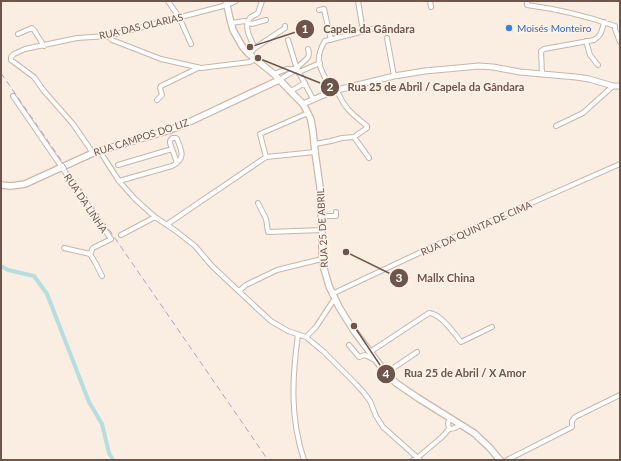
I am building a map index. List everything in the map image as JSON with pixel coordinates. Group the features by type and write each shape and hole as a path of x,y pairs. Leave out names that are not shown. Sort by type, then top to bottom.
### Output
{"main road":[{"name":"RUA 25 DE ABRIL","path":"226,3 231,23 242,46 291,91 303,104 308,113 312,124 320,186 322,259 324,270 333,296 354,331 386,373 402,388 478,437 500,460"},
{"name":"RUA CAMPOS DO LIZ","path":"1,185 11,186 25,184 96,152 178,127 279,80"}],"street":[{"path":"168,1 179,17 191,44"},
{"name":"RUA DAS OLARIAS","path":"96,152 44,91 34,77 11,60 11,56 25,49 77,38 108,36 236,1"},
{"path":"255,48 247,28 250,17 258,13 262,1"},
{"path":"358,1 363,31"},
{"path":"430,1 431,7"},
{"path":"527,3 590,17 615,26 620,24"},
{"path":"319,10 324,9 331,40"},
{"path":"231,23 245,21 252,24 266,20"},
{"path":"542,74 540,54 542,50 594,40 599,37 604,22"},
{"path":"249,54 255,48 285,28 285,26"},
{"path":"615,26 620,42"},
{"path":"18,34 32,28 44,46"},
{"path":"314,144 354,137 367,128 367,126 346,108 335,90 330,87 320,63 322,46 325,41 376,28"},
{"path":"108,36 112,40 161,59 198,68 250,62 255,59"},
{"path":"388,38 394,76"},
{"path":"288,40 298,71 313,100"},
{"path":"586,41 590,55 598,65"},
{"path":"298,71 298,66 310,54 308,49"},
{"path":"279,80 320,63"},
{"path":"303,104 335,90 394,76 437,70 484,66 585,78 613,86 620,86"},
{"path":"157,100 162,96 161,86 198,68"},
{"path":"274,74 287,69 298,71"},
{"path":"291,91 305,83"},
{"path":"556,126 583,113 613,86"},
{"name":"RUA DA LINHA","path":"13,96 111,239 93,248 90,254"},
{"path":"266,156 260,134 308,113"},
{"path":"354,137 369,158"},
{"path":"119,181 172,166 177,163 182,154 178,141 176,138 172,138 170,140 177,163"},
{"path":"118,165 172,149"},
{"path":"96,152 135,199 155,217 195,246 212,266 271,321 288,331 306,337 324,352 356,384 370,402 383,427 416,459 442,437 449,429 456,428 460,424"},
{"path":"167,225 266,156 315,152"},
{"name":"RUA DA QUINTA DE CIMA","path":"333,296 436,245 620,164"},
{"path":"258,203 266,219 268,232 322,230"},
{"path":"322,216 336,216 336,212"},
{"path":"121,235 155,217"},
{"path":"64,248 90,254 102,276"},
{"path":"239,291 246,285 277,270 322,259"},
{"path":"306,337 316,327 333,296"},
{"path":"370,352 429,313 436,315 453,331 462,344 492,327"},
{"path":"298,335 294,367 293,397 298,440 304,460"},
{"path":"349,345 359,357 365,355 373,359 375,358"},
{"path":"386,373 417,352"},
{"path":"507,460 572,427 572,421 575,417 620,395"},
{"path":"449,429 448,423 450,418"}],"waterway":[{"path":"1,266 8,270 34,276 47,294 89,402 102,424 109,453 113,460"}],"railway":[{"path":"1,73 268,460"}],"place":[{"name":"Moisés Monteiro","path":"509,28"},
{"name":"Capela da Gândara","path":"250,47"},
{"name":"Rua 25 de Abril / Capela da Gândara","path":"258,58"},
{"name":"Mallx China","path":"346,252"},
{"name":"Rua 25 de Abril / X Amor","path":"354,326"}]}
